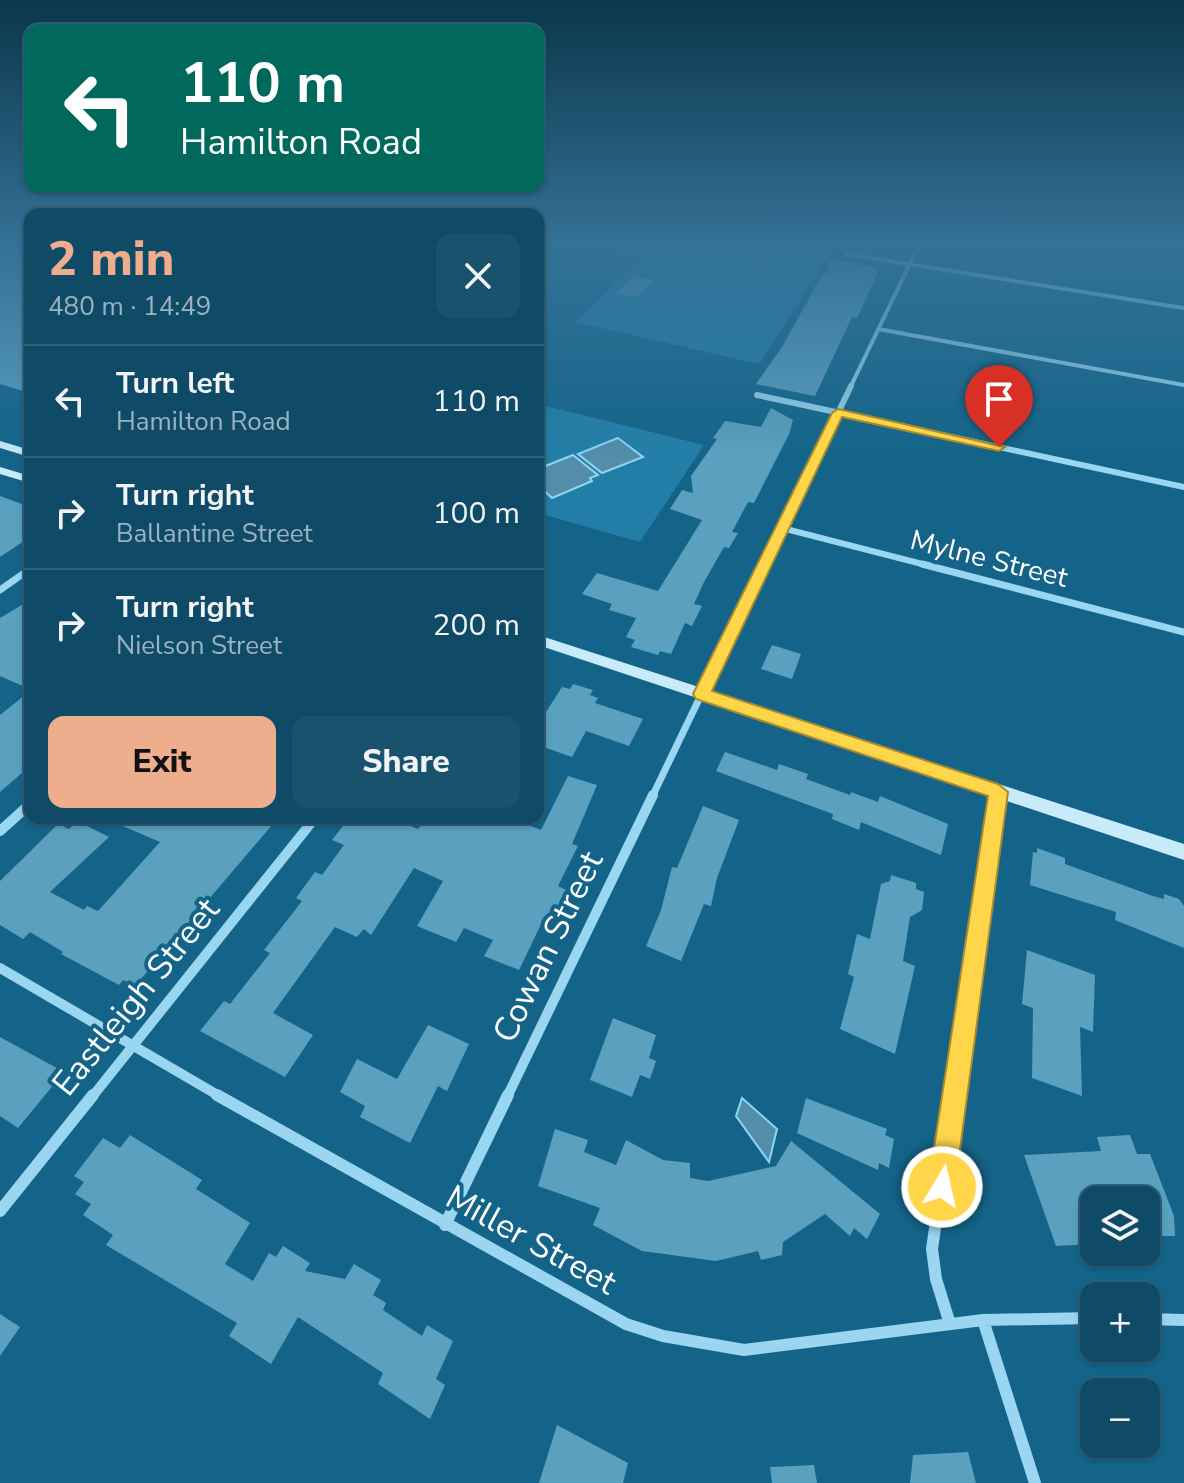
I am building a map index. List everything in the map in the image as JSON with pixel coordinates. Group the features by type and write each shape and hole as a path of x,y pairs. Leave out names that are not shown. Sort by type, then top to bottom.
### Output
{"main road":[{"path":"0,444 24,452"},
{"path":"0,470 24,478"},
{"path":"544,642 1184,852"}],"street":[{"name":"Cowan Street","path":"445,1225 883,318"},
{"path":"878,329 1184,385"},
{"path":"757,395 1184,487"},
{"name":"Mylne Street","path":"782,528 1184,632"},
{"path":"0,590 24,573"},
{"path":"950,1324 936,1279 932,1249 998,792"},
{"path":"0,831 24,809"},
{"name":"Eastleigh Street","path":"0,1211 310,824"},
{"name":"Miller Street","path":"0,968 445,1225 626,1324 717,1347 770,1348 983,1320 1080,1318"},
{"path":"1160,1319 1184,1320"},
{"path":"983,1320 1035,1483"}],"shaded area":[{"path":"579,318 788,318 759,364 575,322"},
{"path":"544,405 704,445 640,542 544,515"},
{"path":"618,438 643,457 602,473 578,454"},
{"path":"573,455 598,475 590,478 592,481 552,498 544,491 544,467"},
{"path":"742,1098 777,1129 769,1162 736,1116"}],"building":[{"path":"0,318 24,318 24,391 0,384"},
{"path":"798,318 851,318 815,396 756,384"},
{"path":"771,408 793,420 789,434 754,503 748,502 732,532 738,533 729,548 724,547 704,582 694,604 702,606 692,626 685,623 671,654 660,651 658,655 631,647 635,640 626,637 636,618 609,610 612,604 582,594 597,573 658,591 702,520 670,509 682,490 693,493 691,476 717,439 713,438 725,421 761,427"},
{"path":"0,496 24,505 24,541 0,557"},
{"path":"24,604 24,686 0,676 0,618"},
{"path":"772,645 801,654 792,679 761,669"},
{"path":"573,684 593,690 590,695 598,698 595,703 643,719 629,746 586,731 572,757 544,747 544,712 562,687 570,689"},
{"path":"24,696 24,774 0,792 0,715"},
{"path":"725,752 777,770 779,764 808,774 806,779 850,795 851,792 878,802 880,796 948,824 941,855 861,822 859,830 832,819 833,814 716,771"},
{"path":"568,776 597,785 572,844 578,846 558,886 566,890 550,921 544,918 519,970 484,956 493,940 464,928 456,942 417,926 443,881 414,868 371,935 364,929 357,937 335,927 273,1013 313,1035 285,1077 200,1031 224,1001 230,1004 270,953 264,950 302,901 296,898 315,872 322,875 344,845 332,840 344,824 406,824 418,829 421,824 526,824 541,830"},
{"path":"703,806 739,820 717,878 711,906 704,904 681,961 646,946 661,910 672,867 677,868"},
{"path":"58,824 69,829 74,824 83,824 109,837 50,892 84,910 87,906 98,911 160,842 118,824 273,824 135,986 123,980 119,985 61,954 63,952 30,932 23,939 0,925 0,881"},
{"path":"1037,848 1065,858 1065,864 1153,896 1164,899 1164,894 1179,899 1184,906 1184,948 1115,920 1116,912 1030,885 1033,852 1037,853"},
{"path":"891,875 916,883 916,889 924,892 922,910 910,917 903,961 915,966 895,1054 840,1029 854,977 848,974 857,934 870,939 881,884 890,881"},
{"path":"1027,950 1095,975 1093,1032 1080,1027 1082,1096 1032,1078 1033,1008 1022,1004"},
{"path":"613,1018 656,1035 649,1058 656,1061 650,1079 640,1075 632,1097 590,1080"},
{"path":"428,1025 469,1044 447,1091 438,1086 410,1143 360,1117 365,1106 340,1092 357,1059 397,1079"},
{"path":"0,1037 64,1072 18,1128 0,1116"},
{"path":"806,1098 887,1129 885,1135 894,1139 889,1168 879,1163 878,1170 797,1133"},
{"path":"555,1129 588,1140 584,1152 616,1165 626,1140 663,1160 690,1163 690,1178 708,1181 776,1166 791,1141 880,1214 867,1239 854,1228 850,1236 825,1214 783,1242 782,1255 761,1260 758,1251 716,1261 642,1251 593,1225 600,1208 538,1186"},
{"path":"130,1135 202,1180 196,1189 250,1223 225,1264 253,1281 269,1253 276,1257 283,1246 310,1263 305,1271 345,1279 354,1264 381,1280 373,1295 386,1303 383,1310 422,1336 427,1325 453,1341 436,1379 445,1385 430,1419 378,1384 383,1373 298,1317 271,1364 229,1336 237,1323 106,1245 113,1235 83,1215 91,1204 75,1194 84,1182 74,1176 103,1138 120,1148"},
{"path":"1130,1135 1137,1154 1150,1154 1174,1216 1175,1236 1160,1236 1160,1186 1080,1186 1080,1245 1056,1246 1024,1155 1101,1151 1097,1137"},
{"path":"0,1314 20,1327 0,1356"},
{"path":"557,1425 628,1463 623,1483 539,1483"},
{"path":"968,1452 976,1483 910,1483 913,1455"},
{"path":"814,1465 817,1483 772,1483 770,1467"}],"route":[{"path":"942,1187 998,792 702,694 838,413 999,447"}]}
